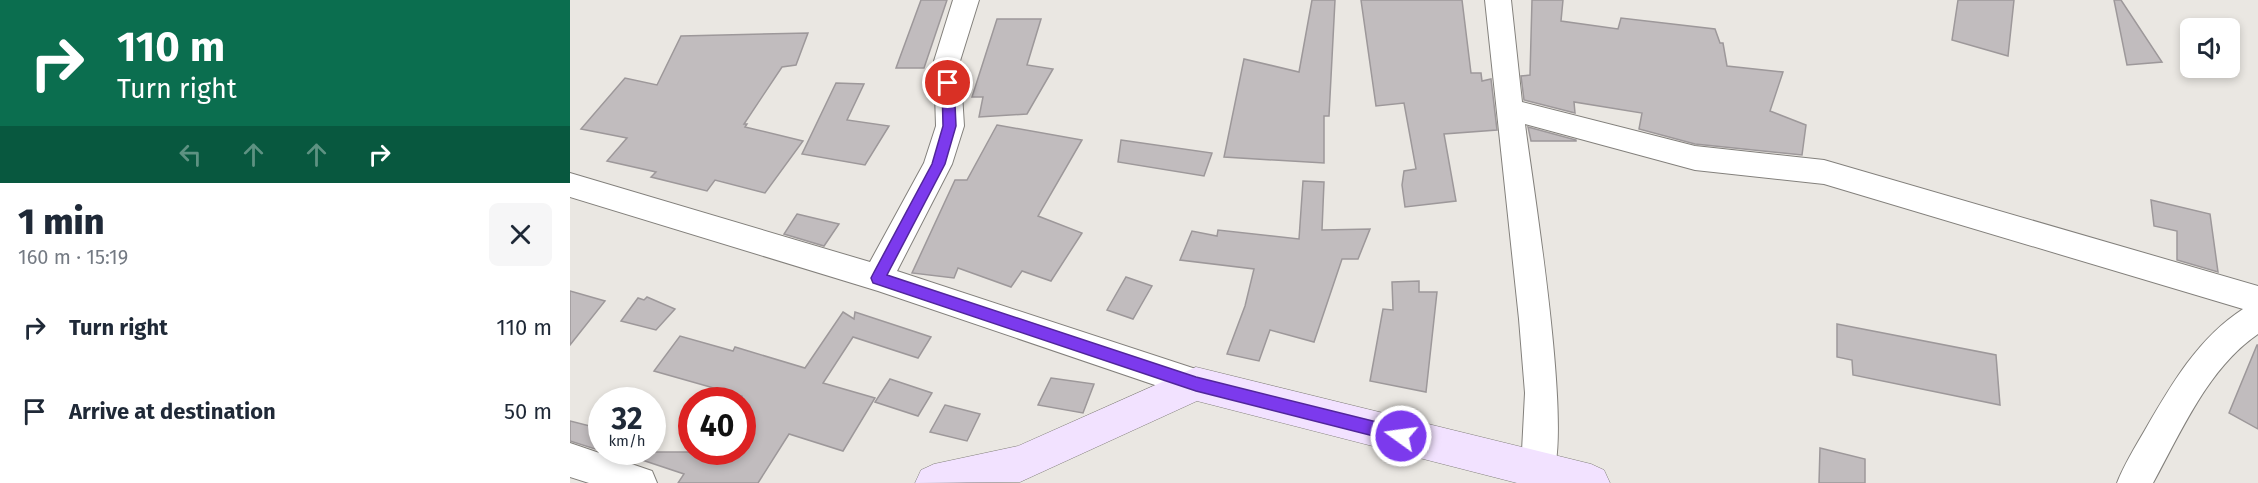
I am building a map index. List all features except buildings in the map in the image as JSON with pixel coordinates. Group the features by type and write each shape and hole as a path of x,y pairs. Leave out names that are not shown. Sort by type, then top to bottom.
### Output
{"street":[{"path":"878,278 938,164 950,126 947,61 966,0"},
{"path":"1498,0 1536,330 1541,393 1566,478"},
{"path":"1509,110 1695,158 1824,172 2258,300"},
{"path":"570,185 878,278 1196,384 1566,478"},
{"path":"2134,483 2190,384 2240,326 2258,317"},
{"path":"934,483 1020,464 1196,384"},
{"path":"570,460 640,483"}],"route":[{"path":"948,83 950,126 938,164 878,278 1196,384 1401,436"}]}
